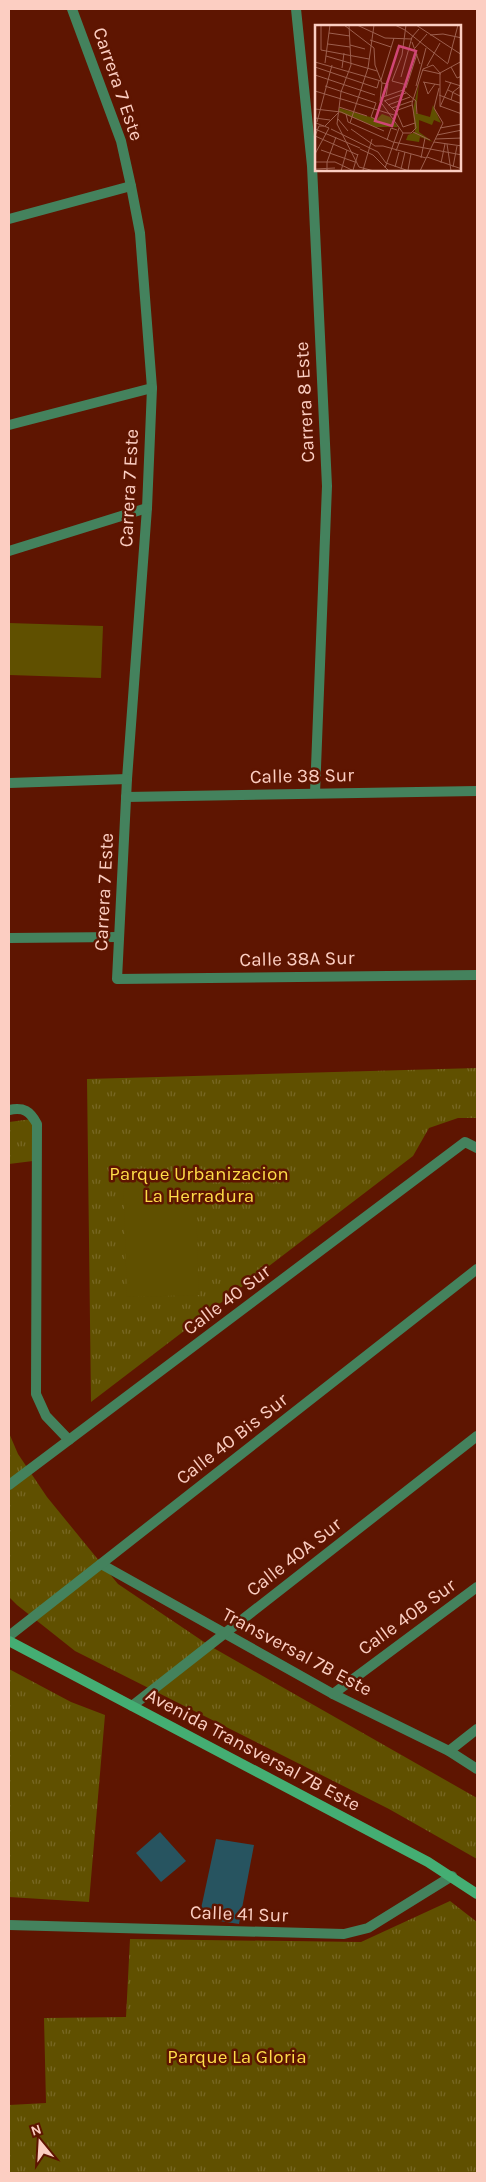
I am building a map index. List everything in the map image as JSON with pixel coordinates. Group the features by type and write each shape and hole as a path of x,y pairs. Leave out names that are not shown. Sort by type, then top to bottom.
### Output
{"main road":[{"name":"Avenida Transversal 7B Este","path":"9,1641 452,1876 477,1894"}],"street":[{"name":"Carrera 7 Este","path":"72,9 121,141 131,186 140,233 152,388 147,508 127,779 117,979"},
{"name":"Carrera 8 Este","path":"296,9 312,166 326,486 315,794"},
{"path":"9,219 131,186"},
{"path":"9,425 152,388"},
{"path":"9,551 147,508"},
{"path":"9,783 127,779"},
{"name":"Calle 38 Sur","path":"126,797 477,790"},
{"path":"9,938 119,937"},
{"name":"Calle 38A Sur","path":"117,979 477,975"},
{"path":"9,1110 21,1108 31,1114 37,1124 34,1370 36,1394 46,1416 69,1440"},
{"name":"Calle 40 Sur","path":"9,1485 465,1142 477,1148"},
{"name":"Calle 40 Bis Sur","path":"9,1636 477,1270"},
{"name":"Calle 40A Sur","path":"132,1706 477,1436"},
{"name":"Transversal 7B Este","path":"101,1564 333,1694 449,1750 477,1769"},
{"name":"Calle 40B Sur","path":"333,1694 477,1587"},
{"path":"449,1750 477,1729"},
{"name":"Calle 41 Sur","path":"9,1925 344,1934 368,1928 452,1876"}],"green space":[{"path":"9,623 103,626 101,678 9,675"},
{"name":"Parque Urbanizacion La Herradura","path":"477,1068 477,1118 458,1118 429,1128 413,1156 91,1402 87,1079"},
{"path":"32,1119 33,1161 9,1164 9,1122"},
{"path":"195,1173 199,1295 127,1297 123,1175"},
{"path":"9,1433 18,1454 47,1497 118,1584 210,1646 477,1798 477,1859 389,1809 75,1651 17,1605 9,1597"},
{"path":"9,1669 71,1702 105,1715 89,1902 9,1897"},
{"name":"Parque La Gloria","path":"450,1901 477,1922 477,2173 9,2173 9,2105 46,2103 44,2018 126,2017 130,1939 361,1942"}],"building":[{"path":"160,1832 186,1861 161,1882 136,1853"},
{"path":"216,1839 254,1845 239,1924 199,1918"}]}
